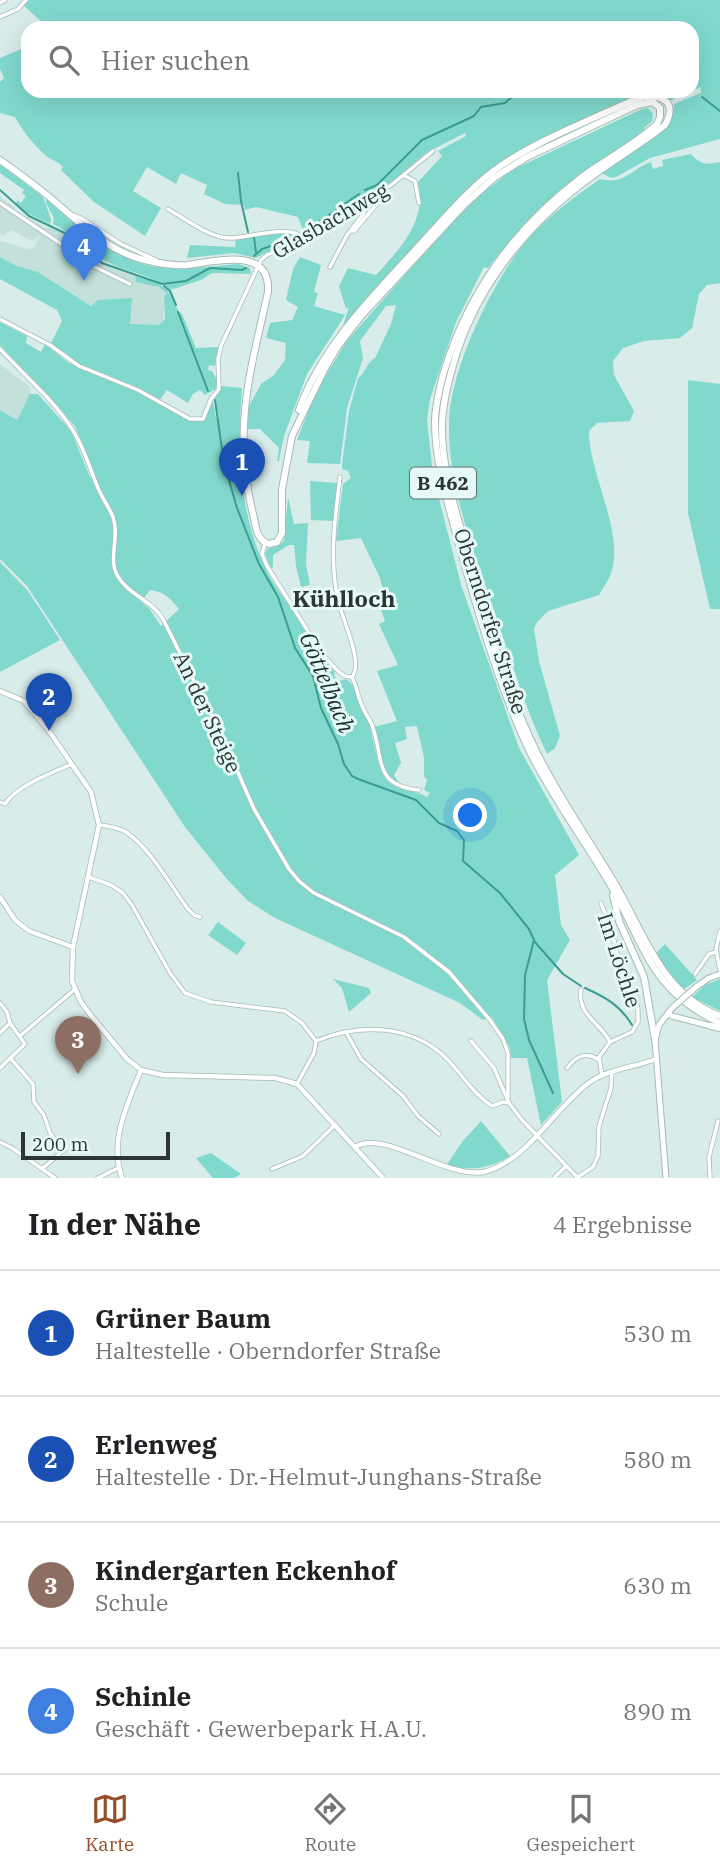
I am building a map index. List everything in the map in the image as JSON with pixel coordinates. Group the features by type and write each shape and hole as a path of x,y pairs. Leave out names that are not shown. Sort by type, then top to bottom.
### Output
{"main road":[{"name":"Oberndorfer Straße","path":"265,543 275,543 281,536 283,477 287,452 297,423 325,368 346,336 405,269 484,186 527,157 626,110 649,102 658,106 661,114 657,124 551,202 495,264 460,325 435,413 437,450 450,511 484,628 512,708 540,770 613,885"},
{"path":"0,160 68,214 117,250 131,257 185,265 237,259 258,266 266,276 268,292 248,378 243,444 249,496 258,534 265,543"},
{"path":"613,885 619,921 644,977 655,1040 666,1178"},
{"name":"B 462","path":"613,885 666,976 692,1001 720,1016"},
{"name":"B 462","path":"613,885 656,974 685,1003 720,1026"},
{"path":"655,1040 659,1025 670,1010 696,987 720,972"},
{"path":"670,1010 711,1026 720,1026"}],"street":[{"path":"0,3 5,0"},
{"path":"0,17 18,9 26,0"},
{"name":"Glasbachweg","path":"258,266 267,255 290,246 364,198 390,186 433,151"},
{"name":"Glasbachweg","path":"405,176 415,181 419,203"},
{"path":"330,267 350,231 364,213 364,198"},
{"path":"350,231 354,231 364,221 382,198"},
{"path":"0,202 97,268 130,284"},
{"path":"168,209 225,238 259,232 296,233 303,238"},
{"path":"0,319 50,345 79,366 110,377 182,415 198,420 205,416 211,399 219,389 218,359 221,346 258,266"},
{"name":"An der Steige","path":"0,349 71,426 78,438 117,531 114,566 117,574 129,590 160,613 225,743 254,809 299,881 314,893 383,926 427,954 449,972 503,1039 508,1053 509,1101"},
{"path":"340,477 332,546 338,601 357,665 352,677 372,724 384,772 390,782 397,786 419,790"},
{"path":"265,543 262,554 267,566 323,655 339,672 352,677"},
{"path":"0,691 24,701 91,792 99,825 73,947 72,981 80,1002 127,1059 141,1070 163,1075 275,1078 297,1084 383,1178"},
{"path":"2,803 19,791 72,764"},
{"path":"99,825 125,831 136,841 188,909 200,917"},
{"path":"89,877 111,885 123,893 170,973 185,993 211,1002 285,1011 302,1023 316,1041 314,1053 297,1084"},
{"path":"0,897 15,920 29,930 73,947"},
{"name":"Im Löchle","path":"599,1060 610,1042 632,1032 638,1022 636,1000 618,958 611,928 601,903"},
{"path":"720,931 716,941 720,972"},
{"path":"695,974 709,954 716,952"},
{"path":"20,1036 74,990"},
{"name":"Im Löchle","path":"582,990 582,1009 606,1034 610,1042"},
{"path":"0,1003 25,1044 0,1068"},
{"path":"0,1033 10,1023"},
{"path":"316,1041 359,1028 372,1028 413,1037 443,1056 482,1100 492,1106 509,1101"},
{"path":"346,1032 361,1059 403,1096 418,1116 439,1134"},
{"path":"471,1041 494,1069 509,1101 565,1167 578,1178 593,1167 598,1156 599,1126 611,1088 612,1072"},
{"path":"567,1068 582,1055 599,1060 602,1076"},
{"path":"11,1059 33,1084 34,1102 44,1115 50,1133 64,1150 43,1168"},
{"path":"355,1147 372,1143 441,1168 466,1174 482,1172 499,1167 537,1135 581,1090 602,1076 656,1059"},
{"path":"122,1178 118,1168 117,1138 141,1070"},
{"path":"710,1178 709,1157 718,1121"},
{"path":"272,1169 303,1157 335,1125"},
{"path":"0,1142 55,1178"},
{"path":"554,1178 565,1167"},
{"path":"99,1178 118,1168"}],"shaded area":[{"path":"29,0 720,0 720,139 650,158 616,177 611,178 602,173 667,128 672,119 674,104 689,98 699,98 699,21 41,21 24,6"},
{"path":"21,49 21,98 632,98 530,146 471,187 343,326 349,307 346,309 339,286 348,268 376,275 394,255 410,233 419,209 418,182 442,156 438,151 466,136 465,133 426,153 391,183 365,193 305,235 298,217 256,207 245,210 244,205 225,204 204,194 207,185 181,173 176,184 147,167 133,191 161,208 145,236 94,202 61,170 61,165 36,146 15,117 0,113 0,82 4,78 0,69 0,58"},
{"path":"648,108 653,114 652,121 645,130 560,192 522,228 488,268 484,267 456,322 430,399 427,420 433,475 461,585 519,748 579,855 555,875 561,925 570,940 547,980 562,1102 541,1125 527,1058 511,1058 510,1048 492,1017 483,1020 460,1003 275,918 248,901 226,878 185,827 27,586 0,559 0,410 17,420 30,394 38,394 71,431 90,477 95,476 75,426 0,345 0,322 27,336 26,343 41,352 45,344 69,363 109,377 191,421 206,417 213,401 216,418 219,418 215,397 221,386 242,388 241,474 248,517 265,568 335,672 334,676 340,681 346,679 356,689 368,718 384,776 395,786 427,797 430,793 424,790 427,780 424,776 424,758 417,726 405,727 407,739 395,743 401,763 394,775 400,785 384,771 374,727 397,721 377,671 398,665 379,624 385,621 376,597 384,595 380,578 361,538 336,541 343,484 351,478 348,471 342,469 349,411 358,378 375,358 391,324 396,305 386,306 360,341 363,358 347,408 340,464 307,463 310,441 297,440 316,392 346,342 446,228 480,195 512,170","holes":["150,590 167,596 179,609 161,626 149,608 141,602"]},
{"path":"691,154 704,163 720,162 720,283 707,285 699,294 692,328 680,338 644,341 623,348 613,361 614,375 634,411 630,421 597,423 589,431 594,466 611,524 614,560 610,576 599,595 548,611 534,629 539,661 560,736 555,748 547,754 517,680 469,538 457,493 452,470 449,424 456,379 475,327 500,278 527,240 544,223 600,179 616,180 651,162 653,169 663,166 662,160"},
{"path":"0,164 43,197 51,219 50,224 25,212 16,204 17,200 21,203 26,196 22,193 24,190 0,173"},
{"path":"0,195 15,207 15,210 46,228 64,233 102,263 136,276 137,282 164,290 167,294 162,323 156,326 129,324 92,306 38,272 17,266 0,257 0,241 29,249 33,248 41,235 32,241 11,230 0,234"},
{"path":"46,199 93,238 132,260 169,268 238,264 250,268 251,274 212,273 201,280 170,290 155,280 104,260 53,224 54,218"},
{"path":"259,234 296,234 299,237 256,258 234,253 187,258 190,245 235,247 236,239"},
{"path":"0,257 17,266 38,272 91,306 98,300 132,298 130,324 159,325 165,319 164,298 167,293 159,287 136,282 136,276 160,285 168,291 182,314 196,348 218,347 215,366 209,365 208,370 212,371 217,380 216,389 205,395 200,390 193,394 188,403 167,390 159,401 77,363 51,343 62,321 57,310 0,279"},
{"path":"300,257 321,265 314,292 318,293 314,306 345,315 307,374 277,461 279,448 260,429 248,429 248,408 261,384 274,375 285,360 286,343 266,338 270,323 292,320 298,307 286,300 293,269"},
{"path":"0,364 30,387 30,394 17,420 0,410"},
{"path":"688,380 720,384 720,609 710,609 688,513"},
{"path":"310,481 338,483 334,521 311,520"},
{"path":"288,497 294,524 308,523 306,564 310,585 301,587 294,545 289,545 273,555 271,568 265,554 267,549 284,541"},
{"path":"0,562 28,591 60,640 0,672"},
{"path":"218,922 246,943 237,955 208,935"},
{"path":"665,944 697,980 683,990 655,954"},
{"path":"333,979 369,988 371,993 349,1012 342,988"},
{"path":"720,979 720,1011 692,997 705,985"},
{"path":"481,1121 510,1156 479,1168 446,1166 462,1142"},
{"path":"211,1153 241,1174 234,1178 213,1178 196,1158"}],"waterway":[{"path":"702,97 720,111"},
{"path":"365,190 377,185 422,140 474,116 481,107 505,103 511,98"},
{"path":"238,173 248,232"},
{"path":"0,190 29,216 69,235 102,263 162,284 186,281 210,268 246,268"},
{"path":"303,233 359,194"},
{"path":"254,237 256,253"},
{"path":"254,256 262,249 297,237"},
{"name":"Göttelbach","path":"164,286 170,291 176,305"},
{"name":"Göttelbach","path":"178,312 208,391"},
{"name":"Göttelbach","path":"215,400 224,463 237,508 259,564 278,597 295,648 313,676 321,708 344,764 352,776 416,800 439,823 457,831 464,840 463,861 500,893 529,929 534,940 525,975 524,1019 529,1040 553,1093"},
{"path":"534,941 563,974 581,986"},
{"path":"585,988 612,1002 632,1025"}],"place":[{"name":"Schinle","path":"84,281"},
{"name":"Grüner Baum","path":"242,496"},
{"name":"Erlenweg","path":"49,731"},
{"name":"Kindergarten Eckenhof","path":"78,1074"}],"district":[{"name":"Kühlloch","path":"344,598"}]}
